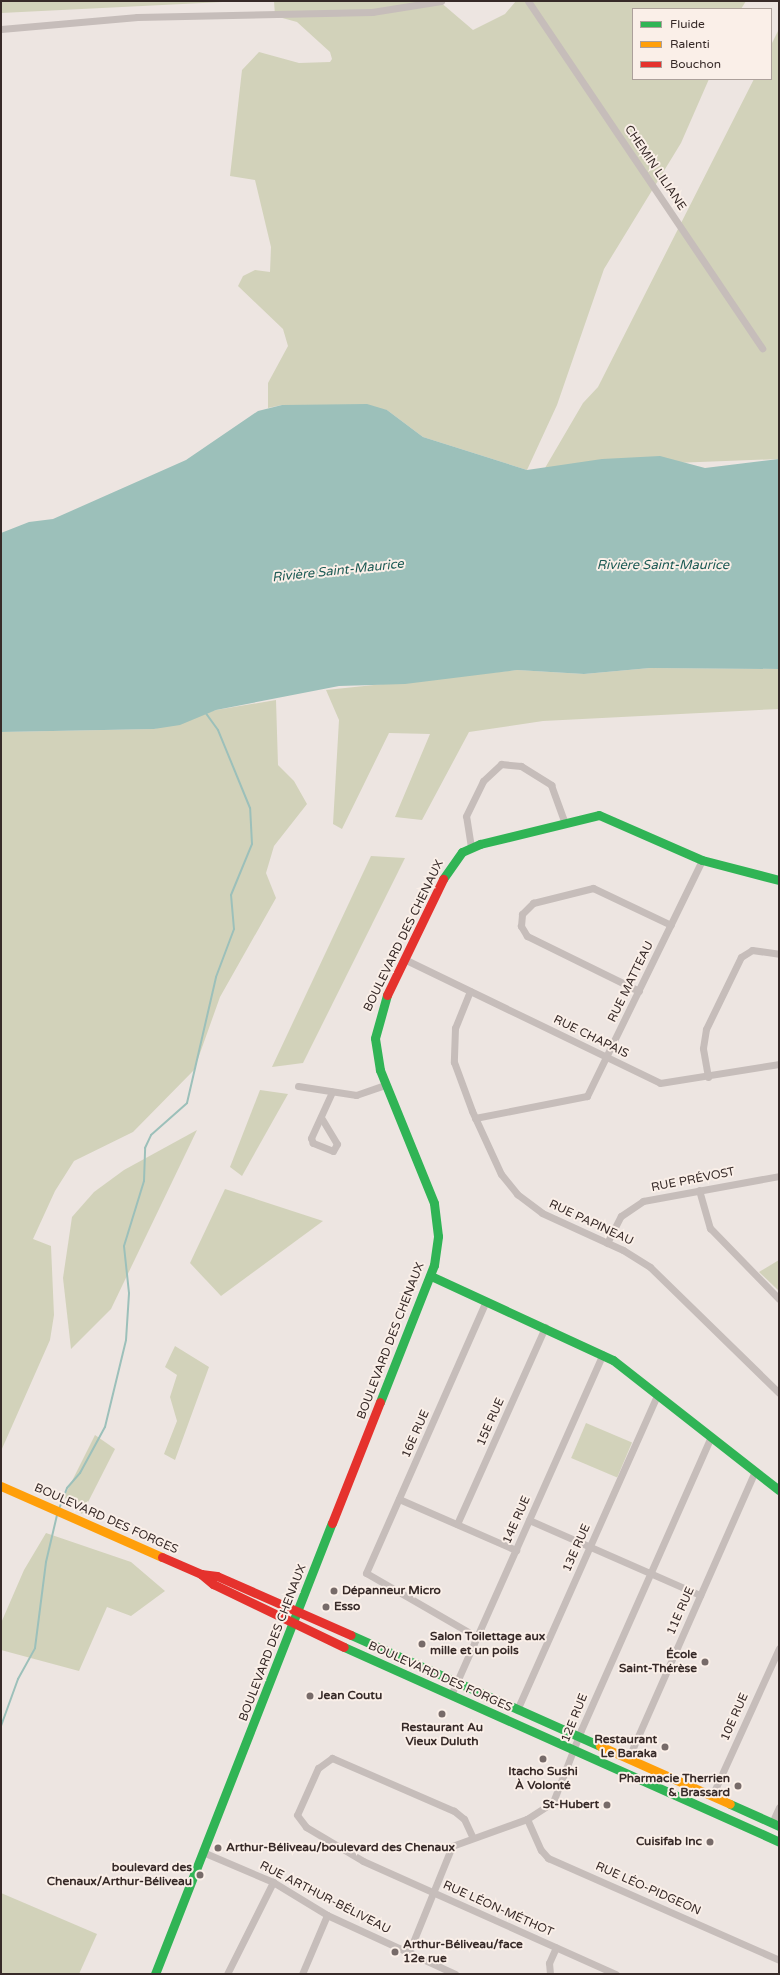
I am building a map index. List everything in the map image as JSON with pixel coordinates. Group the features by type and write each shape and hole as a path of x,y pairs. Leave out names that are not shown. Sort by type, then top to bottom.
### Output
{"street":[{"path":"1,29 137,17 372,12 441,1"},
{"name":"CHEMIN LILIANE","path":"528,1 762,348"},
{"path":"471,847 466,816 483,780 501,764 524,767 551,785 564,822"},
{"name":"BOULEVARD DES CHENAUX","path":"155,1974 205,1853 292,1633 292,1624 298,1614 431,1276 438,1243 434,1203 385,1084 376,1056 375,1029 404,959 449,866 471,847 564,822 606,816 702,860 779,880"},
{"name":"RUE MATTEAU","path":"475,1118 585,1098 607,1058 702,860"},
{"path":"639,991 527,936 521,926 522,914 533,903 593,888 671,925"},
{"path":"708,1077 704,1048 706,1030 739,960 752,950 779,954"},
{"name":"RUE CHAPAIS","path":"404,959 660,1083 708,1077 779,1064"},
{"name":"RUE PAPINEAU","path":"470,991 455,1028 453,1054 475,1118 497,1168 518,1194 542,1213 607,1243 656,1273 779,1393"},
{"path":"298,1086 358,1095 385,1084"},
{"path":"322,1119 337,1144 334,1151 312,1141 332,1092"},
{"name":"RUE PRÉVOST","path":"607,1243 618,1220 638,1203 699,1190 779,1178"},
{"path":"699,1190 710,1228 779,1299"},
{"path":"431,1276 603,1354 658,1394 779,1490"},
{"name":"16E RUE","path":"477,1637 366,1575 486,1301"},
{"name":"15E RUE","path":"457,1524 545,1328"},
{"name":"14E RUE","path":"451,1695 603,1354"},
{"name":"13E RUE","path":"517,1710 658,1394"},
{"name":"12E RUE","path":"409,1952 432,1892 452,1846 472,1836 527,1819 551,1806 574,1751 578,1736 711,1436"},
{"name":"11E RUE","path":"628,1759 755,1471"},
{"name":"BOULEVARD DES FORGES","path":"1,1486 201,1574 213,1584 292,1624 779,1842"},
{"path":"399,1499 516,1550"},
{"path":"529,1520 700,1595"},
{"name":"BOULEVARD DES FORGES","path":"201,1574 217,1576 298,1614 457,1682 775,1824"},
{"name":"10E RUE","path":"712,1796 779,1648"},
{"name":"RUE LÉON-MÉTHOT","path":"472,1836 464,1819 454,1811 332,1758 318,1768 297,1815 300,1821 363,1862 556,1947 600,1971 616,1974"},
{"path":"672,1794 678,1781"},
{"path":"775,1824 779,1807"},
{"name":"RUE LÉO-PIDGEON","path":"527,1819 541,1850 548,1858 779,1960"},
{"name":"RUE ARTHUR-BÉLIVEAU","path":"205,1853 273,1882 328,1915 455,1974"},
{"path":"227,1974 273,1882"},
{"path":"302,1974 328,1915"},
{"name":"RUE LÉON-MÉTHOT","path":"550,1974 549,1963 556,1947"}],"green space":[{"path":"1,1 243,1 1,13"},
{"path":"274,1 439,1 473,30 505,14 516,1 746,1 742,8 632,8 632,80 709,80 681,143 604,269 557,405 527,470 423,437 387,410 282,405 268,408 268,383 288,346 283,329 238,286 243,276 255,270 270,272 271,247 255,180 230,176 242,70 259,52 299,63 330,62 332,59 330,52 297,22 275,16"},
{"path":"779,29 779,459 545,468 583,403 598,387 753,80 772,80 772,43"},
{"path":"650,668 779,669 779,709 543,721 469,732 422,820 395,817 430,734 389,733 342,829 333,824 339,720 326,690 517,670 584,674"},
{"path":"276,700 278,765 294,781 307,804 274,846 266,873 276,898 220,997 194,1070 133,1132 74,1161 55,1191 33,1239 51,1246 54,1315 50,1340 1,1451 1,732 154,729 216,710"},
{"path":"371,856 405,858 303,1063 272,1067"},
{"path":"260,1090 288,1094 242,1176 230,1167"},
{"path":"197,1130 111,1309 71,1349 63,1278 72,1217 94,1192 124,1170"},
{"path":"225,1189 323,1221 221,1296 190,1263"},
{"path":"779,1260 779,1291 759,1272"},
{"path":"175,1346 209,1367 175,1460 164,1454 177,1421 170,1397 177,1375 165,1367"},
{"path":"586,1423 632,1443 617,1478 571,1458"},
{"path":"95,1435 115,1449 82,1514 64,1497"},
{"path":"46,1533 131,1562 165,1591 131,1616 107,1607 79,1671 1,1650 1,1623 24,1570"},
{"path":"1,1893 97,1934 79,1974 1,1974"}],"water":[{"name":"Rivière Saint-Maurice","path":"367,404 387,410 423,437 527,470 602,459 660,456 705,468 779,459 779,669 650,668 584,674 517,670 405,684 339,686 216,710 180,725 154,729 1,732 1,533 29,522 53,519 186,460 258,411 282,405"}],"waterway":[{"path":"59,1509 67,1488 80,1473 105,1427 126,1340 129,1293 124,1246 144,1181 145,1148 151,1135 187,1103 216,977 234,929 231,895 252,844 250,808 218,730 205,712"},
{"path":"1,1726 18,1679 35,1648 46,1562 57,1515"}],"traffic: fast":[{"path":"443,879 462,852 480,844 599,815 702,860 779,880"},
{"path":"380,1402 434,1265 438,1236 434,1203 380,1070 375,1038 387,995"},
{"path":"431,1276 613,1360 779,1490"},
{"path":"155,1974 332,1523"},
{"path":"351,1635 600,1746"},
{"path":"344,1647 779,1842"},
{"path":"730,1804 779,1826"}],"traffic: slow":[{"path":"1,1486 162,1557"},
{"path":"600,1746 730,1804"}],"traffic: jam":[{"path":"387,995 443,879"},
{"path":"332,1523 380,1402"},
{"path":"162,1557 201,1574 217,1576 351,1635"},
{"path":"201,1574 213,1584 344,1647"}],"place":[{"name":"Dépanneur Micro","path":"334,1591"},
{"name":"Esso","path":"326,1607"},
{"name":"Salon Toilettage aux mille et un poils","path":"422,1644"},
{"name":"École Saint-Thérèse","path":"705,1662"},
{"name":"Jean Coutu","path":"310,1696"},
{"name":"Restaurant Au Vieux Duluth","path":"442,1714"},
{"name":"Restaurant Le Baraka","path":"665,1747"},
{"name":"Itacho Sushi À Volonté","path":"543,1759"},
{"name":"Pharmacie Therrien & Brassard","path":"738,1786"},
{"name":"St-Hubert","path":"607,1805"},
{"name":"Cuisifab Inc","path":"710,1842"},
{"name":"Arthur-Béliveau/boulevard des Chenaux","path":"218,1848"},
{"name":"boulevard des Chenaux/Arthur-Béliveau","path":"200,1875"},
{"name":"Arthur-Béliveau/face 12e rue","path":"395,1952"}]}
